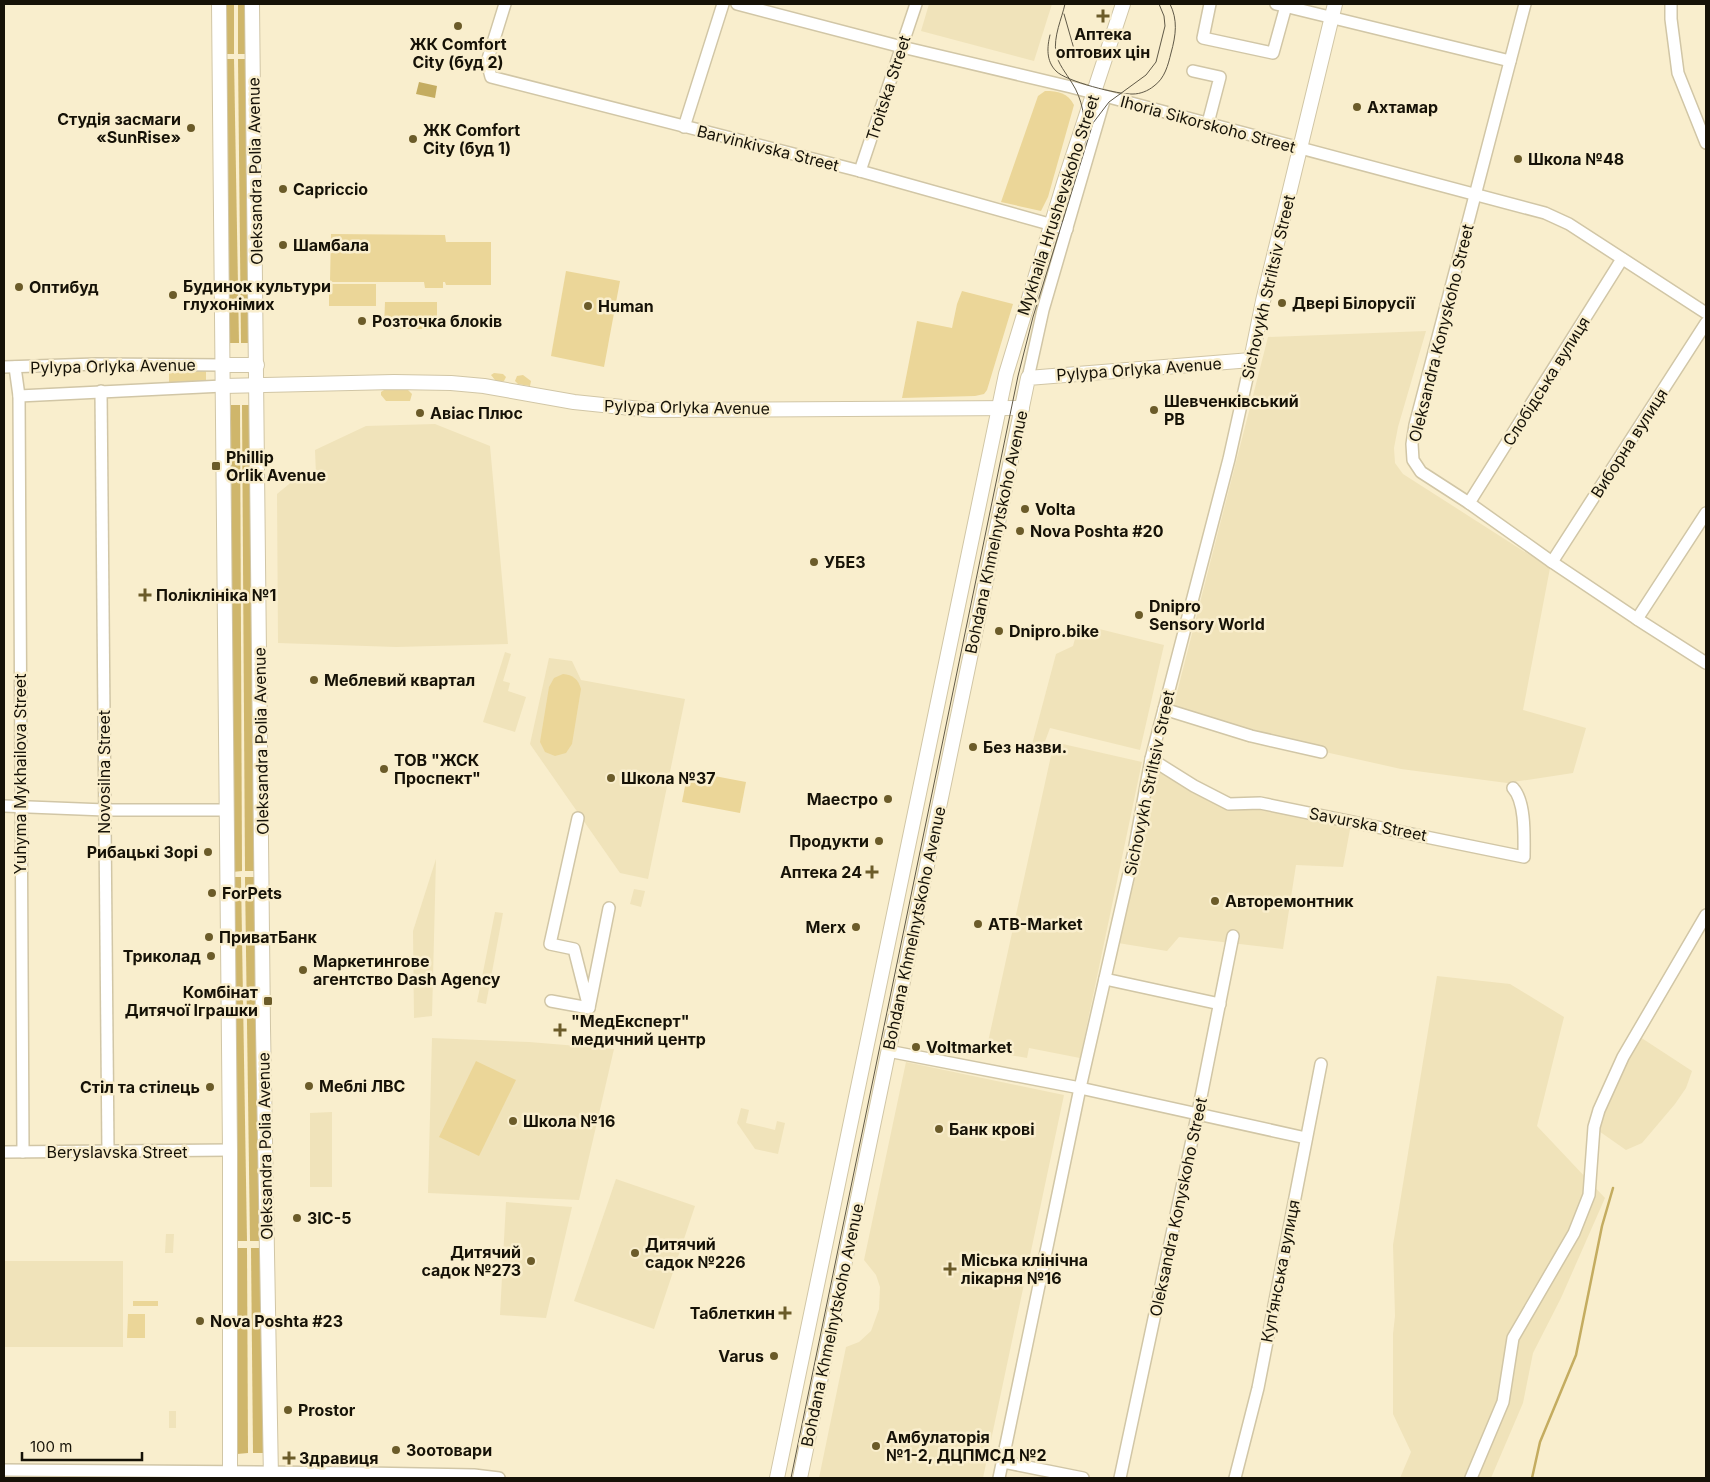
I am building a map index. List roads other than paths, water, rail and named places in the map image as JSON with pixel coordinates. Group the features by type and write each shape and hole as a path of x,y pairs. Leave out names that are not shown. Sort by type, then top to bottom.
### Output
{"main road":[{"name":"Oleksandra Polia Avenue","path":"219,4 230,1150 230,1475"},
{"name":"Oleksandra Polia Avenue","path":"252,4 263,1018 271,1475"},
{"name":"Mykhaila Hrushevskoho Street","path":"999,407 1012,350 1051,224 1099,95 1123,4"},
{"name":"Sichovykh Striltsiv Street","path":"1251,360 1263,301 1335,4"},
{"name":"Pylypa Orlyka Avenue","path":"1028,378 1251,360"},
{"path":"222,365 257,365"},
{"name":"Bohdana Khmelnytskoho Avenue","path":"800,1478 1028,378"},
{"name":"Pylypa Orlyka Avenue","path":"223,386 394,382 452,383 484,386 574,402 651,410 1022,408"},
{"name":"Bohdana Khmelnytskoho Avenue","path":"777,1478 999,407"},
{"path":"923,771 945,776"},
{"path":"866,1047 888,1051"}],"street":[{"name":"Barvinkivska Street","path":"505,4 487,62 491,77 860,171 1067,229"},
{"path":"684,127 723,4"},
{"name":"Ihoria Sikorskoho Street","path":"737,4 1208,123 1545,213 1568,224 1706,313"},
{"name":"Troitska Street","path":"860,171 916,4"},
{"path":"1210,4 1202,38 1273,52 1281,5 1510,61"},
{"name":"Oleksandra Konyskoho Street","path":"1525,4 1436,342 1412,444 1413,460 1421,472 1469,503 1637,620 1706,663"},
{"path":"1671,4 1678,73 1706,143"},
{"path":"1193,71 1220,77 1208,123"},
{"name":"Mykhaila Hrushevskoho Street","path":"1028,378 1043,310 1067,229 1099,95"},
{"name":"Слобідська вулиця","path":"1469,503 1622,259"},
{"name":"Виборна вулиця","path":"1552,562 1706,323"},
{"name":"Sichovykh Striltsiv Street","path":"999,1478 1080,1088 1142,814 1151,759 1229,458 1251,360"},
{"name":"Pylypa Orlyka Avenue","path":"10,367 96,364 222,365"},
{"name":"Yuhyma Mykhailova Street","path":"10,367 19,396 23,1152"},
{"name":"Pylypa Orlyka Avenue","path":"19,396 223,386"},
{"name":"Novosilna Street","path":"101,392 108,1152"},
{"path":"1637,620 1706,513"},
{"path":"1164,709 1251,736 1321,752"},
{"name":"Savurska Street","path":"1151,759 1194,786 1229,804 1260,803 1524,857 1523,821 1518,796 1513,788"},
{"path":"4,806 105,810 226,810"},
{"path":"578,818 550,944 574,949 590,1008"},
{"path":"590,1008 609,908"},
{"path":"1471,1478 1502,1402 1513,1338 1574,1233 1589,1195 1594,1127 1599,1110 1623,1057 1706,915"},
{"name":"Oleksandra Konyskoho Street","path":"1120,1478 1233,936"},
{"path":"1106,979 1220,1004"},
{"path":"551,1001 590,1008"},
{"path":"888,1051 1080,1088 1306,1138"},
{"name":"Купʼянська вулиця","path":"1235,1478 1258,1388 1321,1064"},
{"name":"Beryslavska Street","path":"4,1152 230,1150"},
{"path":"1003,1462 1083,1478"},
{"path":"4,1470 230,1475 460,1474 499,1478"}],"waterway":[{"path":"1532,1478 1540,1442 1576,1355 1602,1226 1613,1188"}],"tram line":[{"path":"1065,4 1055,47 1060,65 1076,89 1081,103 1084,118 1083,139"},
{"path":"791,1478 1018,376 1033,317 1093,123 1109,102 1146,75 1156,62 1165,26 1164,16 1159,4"},
{"path":"1050,35 1048,49 1050,63 1061,75 1105,90 1126,94 1141,93 1158,83 1167,67 1175,28 1173,10 1170,4"},
{"path":"1064,14 1076,56"}],"place":[{"name":"Аптека оптових цін","path":"1103,16"},
{"name":"ЖК Comfort City (буд 2)","path":"458,26"},
{"name":"Ахтамар","path":"1357,107"},
{"name":"Студія засмаги «SunRise»","path":"191,128"},
{"name":"ЖК Comfort City (буд 1)","path":"413,139"},
{"name":"Школа №48","path":"1518,159"},
{"name":"Capriccio","path":"283,189"},
{"name":"Шамбала","path":"283,245"},
{"name":"Оптибуд","path":"19,287"},
{"name":"Будинок культури глухонімих","path":"173,295"},
{"name":"Двері Білорусії","path":"1282,303"},
{"name":"Human","path":"588,306"},
{"name":"Розточка блоків","path":"362,321"},
{"name":"Шевченківський РВ","path":"1154,410"},
{"name":"Авіас Плюс","path":"420,413"},
{"name":"Phillip Orlik Avenue","path":"216,466"},
{"name":"Volta","path":"1025,509"},
{"name":"Nova Poshta #20","path":"1020,531"},
{"name":"УБЕЗ","path":"814,562"},
{"name":"Поліклініка №1","path":"145,595"},
{"name":"Dnipro Sensory World","path":"1139,615"},
{"name":"Dnipro.bike","path":"999,631"},
{"name":"Меблевий квартал","path":"314,680"},
{"name":"Без назви.","path":"973,747"},
{"name":"ТОВ \"ЖСК Проспект\"","path":"384,769"},
{"name":"Школа №37","path":"611,778"},
{"name":"Маестро","path":"888,799"},
{"name":"Продукти","path":"879,841"},
{"name":"Рибацькі Зорі","path":"208,852"},
{"name":"Аптека 24","path":"872,872"},
{"name":"ForPets","path":"212,893"},
{"name":"Авторемонтник","path":"1215,901"},
{"name":"ATB-Market","path":"978,924"},
{"name":"Merx","path":"856,927"},
{"name":"ПриватБанк","path":"209,937"},
{"name":"Триколад","path":"211,956"},
{"name":"Маркетингове агентство Dash Agency","path":"303,970"},
{"name":"Комбінат Дитячої Іграшки","path":"268,1001"},
{"name":"\"МедЕксперт\" медичний центр","path":"560,1030"},
{"name":"Voltmarket","path":"916,1047"},
{"name":"Меблі ЛВС","path":"309,1086"},
{"name":"Стіл та стілець","path":"210,1087"},
{"name":"Школа №16","path":"513,1121"},
{"name":"Банк крові","path":"939,1129"},
{"name":"ЗІС-5","path":"297,1218"},
{"name":"Дитячий садок №226","path":"635,1253"},
{"name":"Дитячий садок №273","path":"531,1261"},
{"name":"Міська клінічна лікарня №16","path":"950,1269"},
{"name":"Таблеткин","path":"785,1313"},
{"name":"Nova Poshta #23","path":"200,1321"},
{"name":"Varus","path":"774,1356"},
{"name":"Prostor","path":"288,1410"},
{"name":"Амбулаторія №1-2, ДЦПМСД №2","path":"876,1446"},
{"name":"Зоотовари","path":"396,1450"},
{"name":"Здравиця","path":"289,1458"}]}
